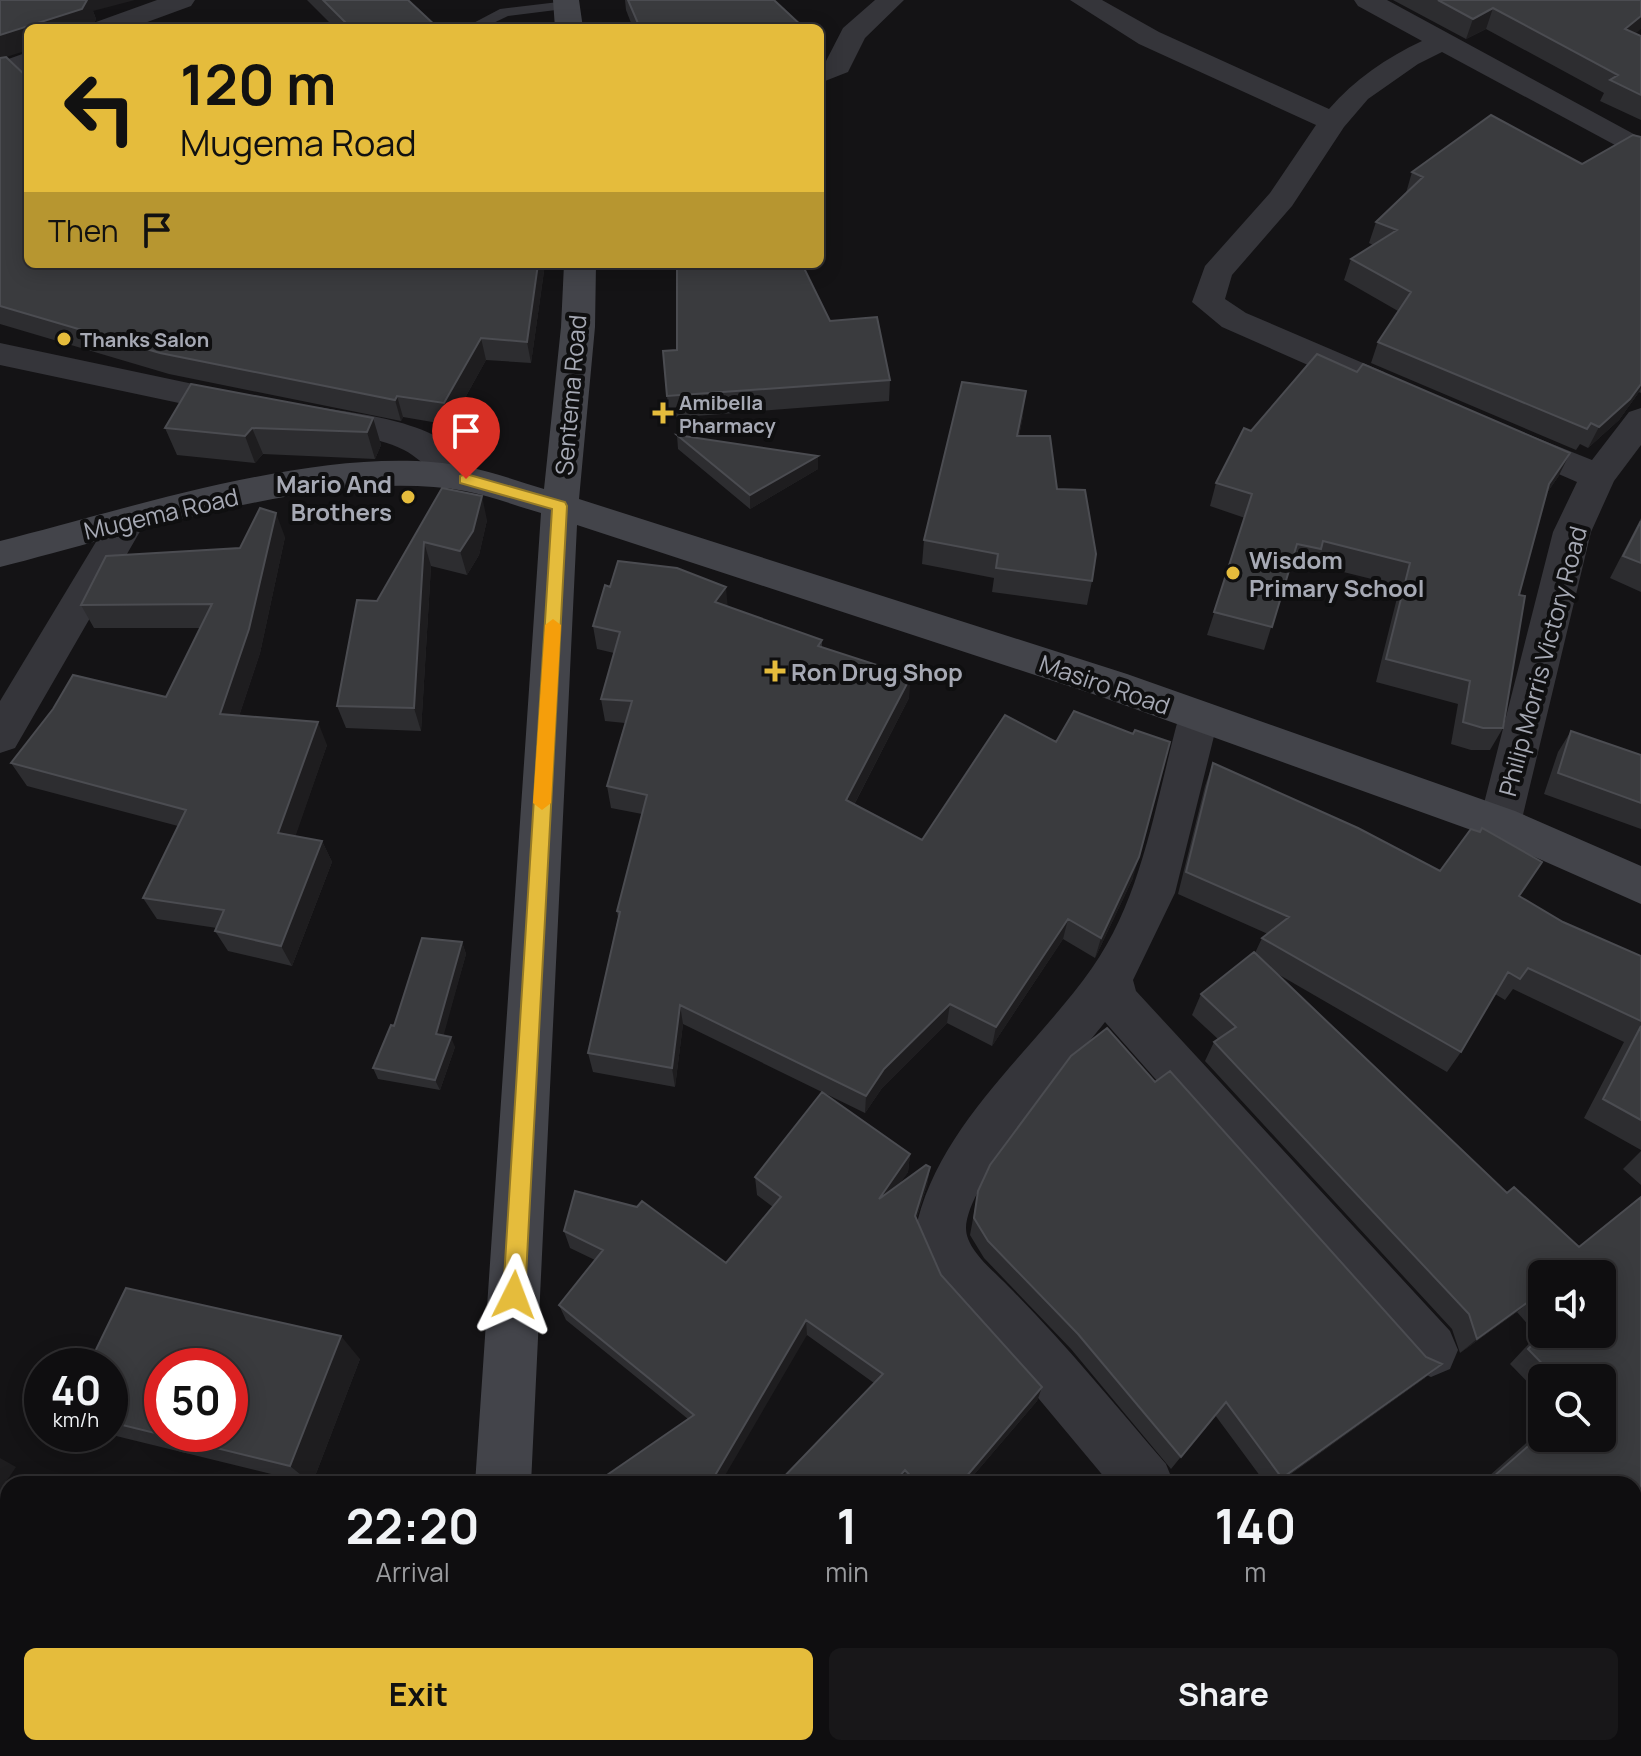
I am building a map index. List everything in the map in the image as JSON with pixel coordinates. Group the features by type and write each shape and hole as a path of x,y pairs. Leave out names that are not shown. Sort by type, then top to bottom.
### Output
{"main road":[{"name":"Sentema Road","path":"503,1476 560,506 578,327 580,268"},
{"name":"Mugema Road","path":"0,554 242,494 337,477 405,474 466,479 560,506"},
{"name":"Masiro Road","path":"560,506 1199,716 1500,823 1641,886"}],"street":[{"path":"117,24 182,0"},
{"path":"824,73 838,66 853,34 891,0"},
{"path":"1083,0 1149,38 1333,122"},
{"path":"1367,0 1641,150"},
{"path":"1393,389 1234,320 1208,302 1216,273 1281,199 1333,122 1358,93 1408,58 1442,42"},
{"path":"0,72 24,62"},
{"path":"0,354 279,413 415,438 439,453 466,479"},
{"name":"Philip Morris Victory Road","path":"1500,823 1572,532 1598,477 1641,420"},
{"path":"1481,427 1598,477"},
{"path":"0,737 127,521"},
{"path":"1139,1476 1028,1344 959,1272 940,1232 945,1206 975,1151 1110,980 1153,893 1199,716"},
{"path":"1110,980 1116,1001 1137,1027 1431,1350"}],"lane":[{"path":"480,24 505,12 568,11"}],"building":[{"path":"0,0 87,0 82,9 35,24 24,24 24,27 0,35"},
{"path":"323,0 408,0 434,24 347,24"},
{"path":"628,0 774,0 800,24 638,24"},
{"path":"1438,0 1641,0 1641,16 1625,29 1641,36 1641,95 1610,80 1618,75 1493,8 1473,19"},
{"path":"6,57 24,74 24,268 537,268 527,342 481,338 444,403 397,396 395,400 160,353 0,306 0,58"},
{"path":"1491,115 1582,164 1633,135 1641,137 1641,384 1630,399 1599,427 1591,423 1587,429 1378,342 1411,292 1351,259 1397,230 1376,222 1423,177 1412,172"},
{"path":"677,268 804,268 830,321 877,317 890,380 667,396 663,351 677,350"},
{"path":"1317,354 1357,372 1363,364 1570,453 1549,484 1519,595 1525,596 1503,728 1483,728 1463,722 1470,681 1386,659 1410,563 1323,541 1321,549 1297,544 1272,627 1214,612 1252,494 1216,483 1244,428 1251,431"},
{"path":"962,382 1026,391 1017,436 1050,436 1057,489 1085,490 1096,554 1092,581 996,568 998,554 924,540"},
{"path":"191,384 373,418 367,432 252,428 245,436 165,428"},
{"path":"677,435 818,456 750,495"},
{"path":"442,488 482,496 473,531 460,551 424,542 414,708 337,706 357,600 377,601"},
{"path":"260,508 276,513 249,629 220,714 318,722 278,833 322,841 281,946 215,931 224,910 143,898 186,810 11,763 53,709 73,675 166,697 212,604 81,605 106,556 240,548"},
{"path":"1641,521 1641,563 1623,556"},
{"path":"618,561 677,568 726,587 715,602 822,640 818,646 911,676 846,800 922,840 1005,715 1056,742 1074,711 1133,734 1135,730 1170,742 1139,857 1101,938 1068,919 996,1027 950,1004 884,1069 866,1096 680,1005 672,1068 588,1053 620,912 617,911 647,795 607,786 632,701 601,699 620,632 593,626 605,585 610,587"},
{"path":"1571,731 1641,755 1641,803 1558,773"},
{"path":"1213,763 1358,828 1440,871 1471,829 1480,832 1482,828 1542,862 1519,896 1563,922 1641,956 1641,1021 1528,968 1520,979 1508,972 1461,1052 1262,938 1289,917 1186,872"},
{"path":"422,938 462,942 436,1034 451,1037 435,1080 373,1068 391,1025 394,1026"},
{"path":"1254,952 1507,1193 1514,1187 1579,1247 1641,1197 1641,1476 1494,1476 1528,1446 1528,1452 1616,1452 1616,1364 1542,1364 1528,1349 1616,1348 1616,1260 1528,1260 1528,1302 1477,1339 1469,1314 1214,1042 1236,1027 1201,994"},
{"path":"1641,1026 1641,1120 1603,1099"},
{"path":"1107,1028 1155,1082 1170,1071 1426,1357 1442,1364 1285,1476 1281,1476 1226,1402 1181,1457 1078,1334 988,1241 974,1218 978,1191 990,1165 1071,1056"},
{"path":"822,1092 910,1154 879,1199 926,1165 930,1167 915,1216 941,1275 1042,1387 967,1476 911,1476 905,1470 900,1476 785,1476 883,1374 806,1320 715,1476 606,1476 694,1415 559,1305 603,1250 564,1231 575,1191 637,1207 642,1201 726,1263 781,1197 755,1177"},
{"path":"126,1288 341,1336 290,1466 233,1452 248,1452 248,1348 144,1348 144,1430 128,1426 128,1348 97,1348"}],"slow traffic":[{"path":"542,803 553,625"}],"place":[{"name":"Thanks Salon","path":"64,339"},
{"name":"Amibella Pharmacy","path":"663,413"},
{"name":"Mario And Brothers","path":"408,497"},
{"name":"Wisdom Primary School","path":"1233,573"},
{"name":"Ron Drug Shop","path":"775,671"}],"route":[{"path":"466,479 560,506 514,1295"}]}
